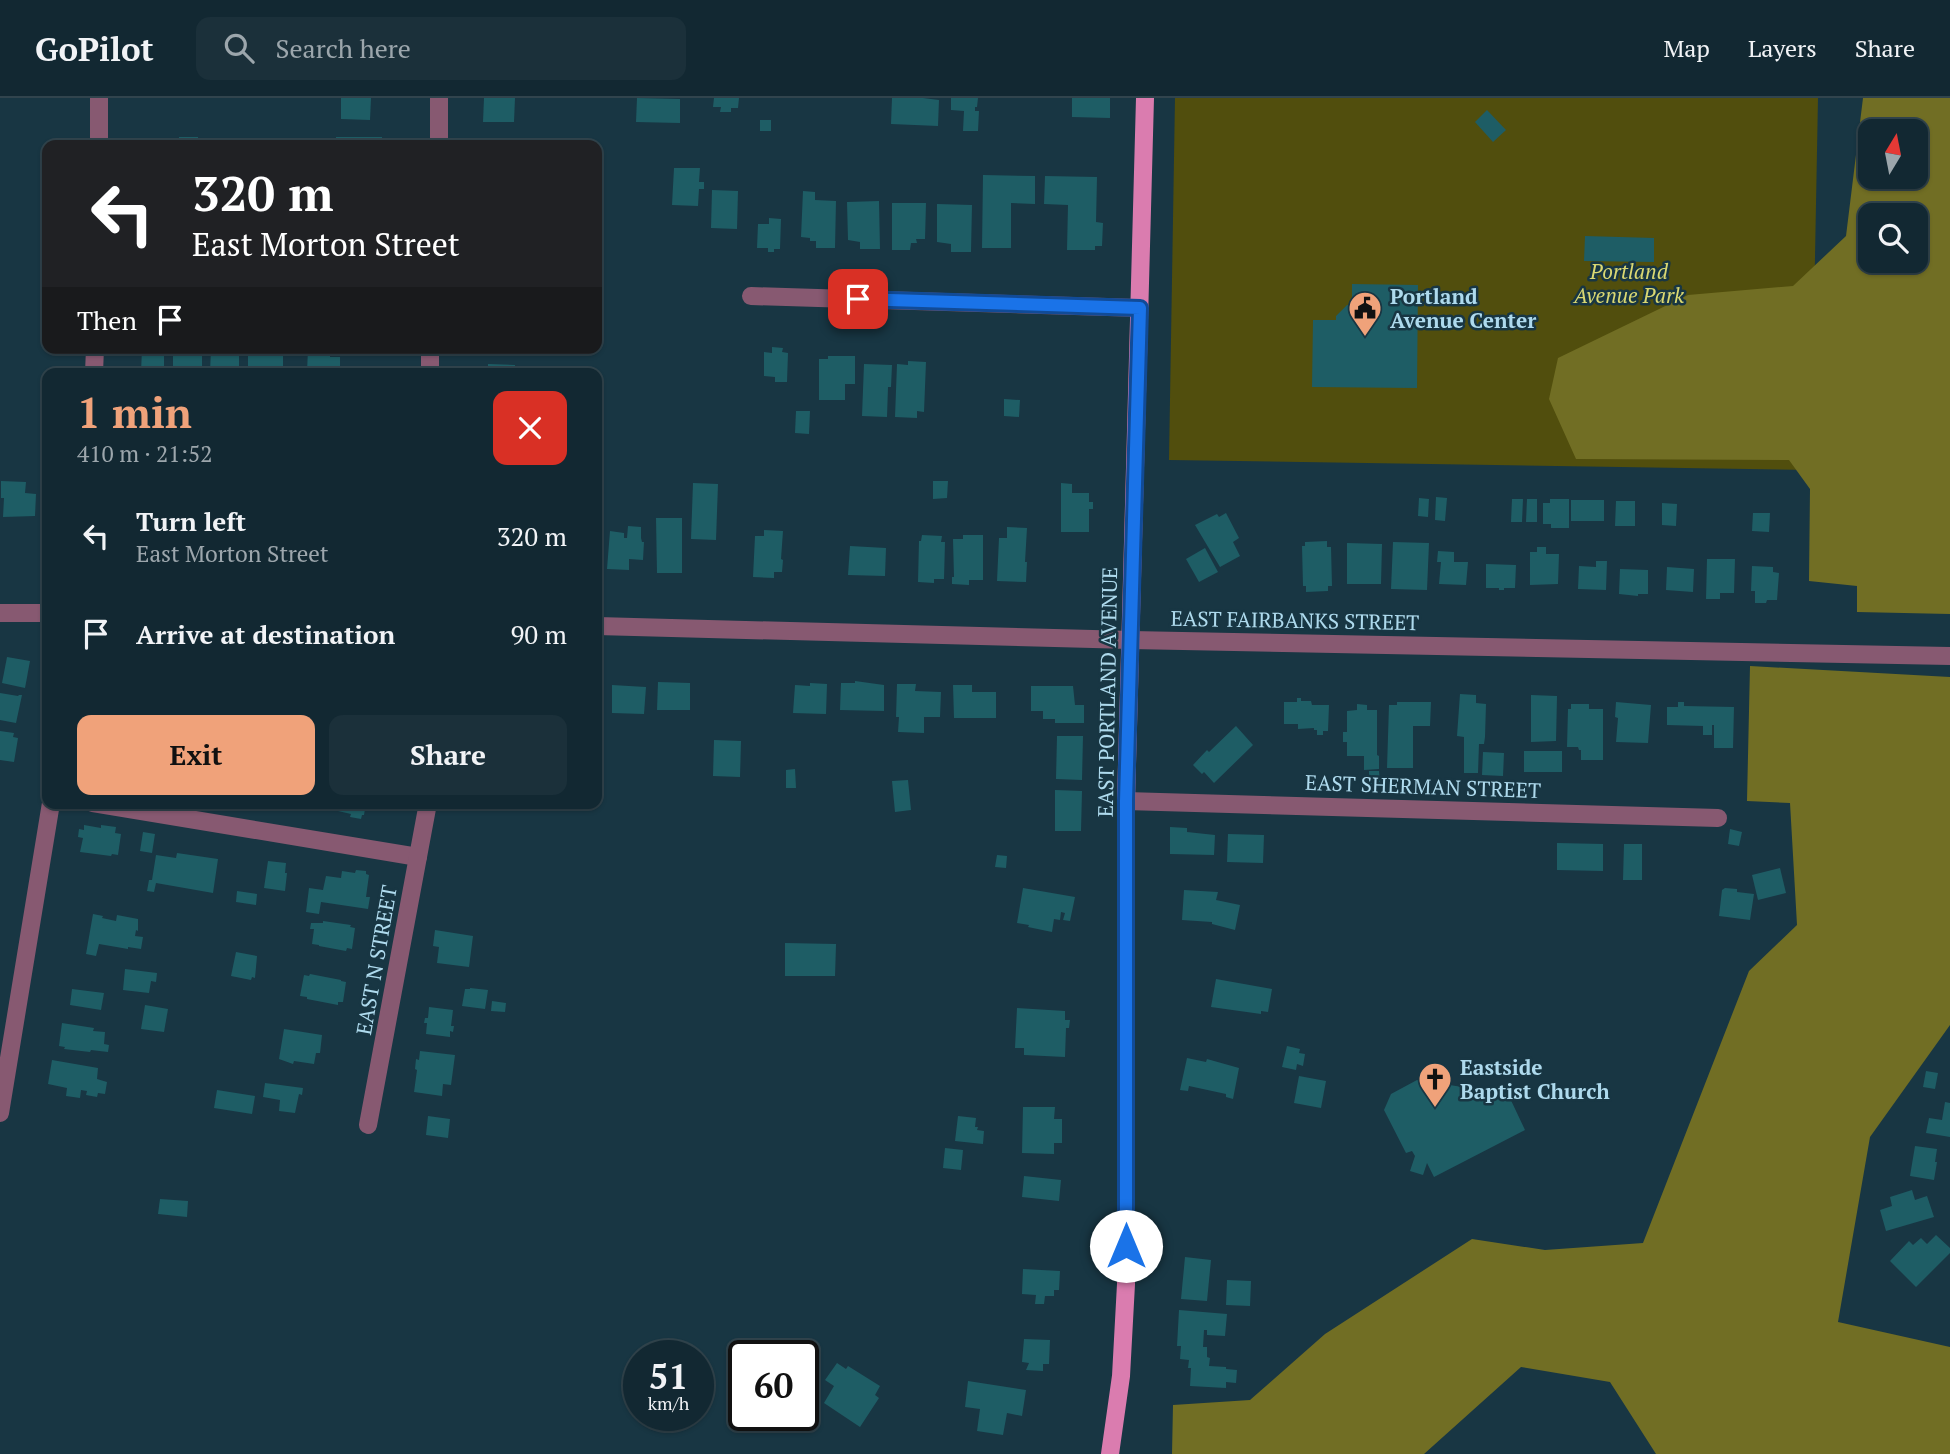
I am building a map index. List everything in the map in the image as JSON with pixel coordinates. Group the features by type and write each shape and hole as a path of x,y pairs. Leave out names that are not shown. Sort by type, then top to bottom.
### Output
{"main road":[{"name":"EAST PORTLAND AVENUE","path":"1110,1454 1121,1376 1126,1284 1126,801 1146,98"}],"street":[{"path":"99,98 99,140"},
{"path":"439,98 439,140"},
{"path":"751,296 1140,308"},
{"path":"0,612 42,613"},
{"name":"EAST FAIRBANKS STREET","path":"602,626 1131,640 1950,656"},
{"name":"EAST SHERMAN STREET","path":"1126,801 1718,818"},
{"path":"0,1113 50,809"},
{"path":"129,809 418,857"},
{"name":"EAST N STREET","path":"368,1125 427,809"}],"green space":[{"name":"Portland Avenue Park","path":"1175,98 1818,98 1811,470 1169,460"}],"shaded area":[{"path":"1863,98 1950,98 1950,614 1857,612 1857,586 1809,581 1810,489 1789,460 1576,459 1549,399 1558,358 1688,295 1793,286 1846,236 1858,139 1858,189 1928,189 1928,119 1860,119"},
{"path":"1750,666 1950,677 1950,1025 1870,1137 1838,1322 1950,1347 1950,1454 1656,1454 1610,1382 1521,1367 1424,1454 1172,1454 1173,1405 1250,1400 1325,1334 1472,1239 1545,1250 1643,1243 1749,971 1797,925 1790,803 1747,801"}],"building":[{"path":"341,98 371,98 370,120 341,119"},
{"path":"484,98 515,98 514,122 483,122"},
{"path":"637,98 680,99 680,123 636,122"},
{"path":"714,98 739,98 738,108 731,108 731,112 720,112 721,107 713,107"},
{"path":"892,98 939,100 938,126 891,124"},
{"path":"951,98 978,98 975,111 979,111 978,131 963,131 964,111 951,110"},
{"path":"1072,98 1110,98 1110,118 1072,117"},
{"path":"1487,110 1506,130 1493,142 1475,122"},
{"path":"760,120 771,120 771,131 760,131"},
{"path":"179,137 198,137 198,140 179,140"},
{"path":"336,137 382,137 382,140 336,140"},
{"path":"316,138 335,138 335,140"},
{"path":"495,138 520,138 520,140"},
{"path":"674,168 700,168 699,182 704,182 704,189 699,189 698,206 672,205"},
{"path":"983,175 1035,176 1035,204 1011,203 1011,248 982,248"},
{"path":"1045,176 1097,177 1096,222 1103,223 1102,246 1095,246 1095,250 1067,250 1068,205 1044,204"},
{"path":"712,190 738,191 737,229 711,228"},
{"path":"803,191 815,192 815,200 836,201 835,248 816,248 816,241 801,237"},
{"path":"879,201 880,249 860,249 860,242 848,240 847,202"},
{"path":"892,203 926,203 925,239 916,239 917,243 911,243 910,250 892,250"},
{"path":"937,204 972,205 971,252 951,252 951,244 937,242"},
{"path":"769,218 781,219 780,249 774,249 774,252 768,252 768,248 757,248 758,224 769,224"},
{"path":"1585,236 1654,238 1654,262 1584,261"},
{"path":"1352,284 1418,285 1417,388 1312,387 1313,320 1336,320 1336,316 1347,305 1352,306"},
{"path":"772,347 783,348 782,352 788,353 787,382 775,382 775,377 764,376 764,352 772,353"},
{"path":"142,354 164,354 164,368 141,368"},
{"path":"173,354 202,354 202,368 173,368"},
{"path":"211,354 239,354 239,368 210,368"},
{"path":"248,354 283,354 283,368 248,368"},
{"path":"308,354 340,357 340,368 307,368"},
{"path":"828,356 855,356 855,384 845,384 845,400 819,400 819,359 828,359"},
{"path":"908,361 926,362 924,412 917,411 917,418 895,417 897,364 908,365"},
{"path":"488,364 515,365 515,368 488,368"},
{"path":"864,364 892,365 887,417 862,416"},
{"path":"1004,399 1020,400 1019,417 1004,416"},
{"path":"796,411 810,411 809,434 795,433"},
{"path":"1,481 26,482 25,493 36,494 35,516 3,517"},
{"path":"933,481 948,481 947,498 933,499"},
{"path":"693,483 718,484 716,540 691,539"},
{"path":"1061,483 1072,484 1072,493 1089,493 1089,502 1093,502 1093,509 1089,509 1089,532 1061,532"},
{"path":"1436,497 1447,498 1445,521 1435,520"},
{"path":"1419,498 1429,499 1428,517 1418,516"},
{"path":"1512,499 1523,499 1522,522 1511,522"},
{"path":"1527,499 1537,499 1537,522 1526,522"},
{"path":"1550,499 1569,499 1569,528 1551,528 1551,524 1543,524 1543,503 1550,503"},
{"path":"1571,500 1604,500 1604,521 1571,521"},
{"path":"1616,501 1635,501 1635,526 1615,526"},
{"path":"1662,503 1677,504 1676,526 1662,525"},
{"path":"1226,513 1239,538 1233,542 1240,556 1220,567 1195,525 1217,514 1219,517"},
{"path":"1753,513 1770,513 1769,532 1752,531"},
{"path":"656,518 682,518 682,573 657,573"},
{"path":"628,526 641,527 643,560 629,559 629,570 607,569 610,531 624,533 624,538 627,538"},
{"path":"1007,527 1027,528 1026,582 997,581 999,538 1007,538"},
{"path":"764,530 783,531 782,572 774,572 774,578 753,577 755,536 764,536"},
{"path":"922,535 942,536 941,542 945,542 944,579 934,579 934,583 918,582 919,541"},
{"path":"963,535 983,535 983,580 969,580 969,585 952,584 953,539 963,539"},
{"path":"1327,541 1327,547 1331,547 1332,586 1328,586 1328,591 1306,592 1306,586 1303,586 1302,546 1305,546 1305,542"},
{"path":"1393,542 1429,543 1427,590 1391,589"},
{"path":"1347,543 1382,544 1381,584 1347,584"},
{"path":"850,546 886,548 885,576 848,575"},
{"path":"1537,547 1546,547 1546,554 1559,554 1558,584 1530,585 1530,552 1537,552"},
{"path":"1205,548 1218,572 1199,582 1186,559"},
{"path":"1438,551 1454,552 1454,562 1468,562 1466,585 1439,584 1441,562 1437,562"},
{"path":"1707,559 1735,559 1734,593 1720,593 1720,599 1706,599"},
{"path":"1596,561 1607,561 1606,590 1578,589 1579,566 1596,567"},
{"path":"1486,564 1516,565 1515,588 1486,588"},
{"path":"1752,566 1773,567 1773,572 1779,573 1777,600 1755,603 1755,591 1751,591"},
{"path":"1667,567 1694,569 1693,592 1666,590"},
{"path":"1620,569 1648,570 1648,594 1619,594"},
{"path":"7,657 30,661 25,688 2,683"},
{"path":"855,681 884,685 884,711 840,710 841,683"},
{"path":"658,682 690,683 690,710 657,710"},
{"path":"810,683 827,684 826,714 793,713 795,685 810,686"},
{"path":"897,684 916,684 915,691 941,692 940,717 924,717 924,733 898,732"},
{"path":"612,685 646,687 644,714 612,713"},
{"path":"953,685 972,685 972,692 996,692 996,718 954,718"},
{"path":"1031,686 1073,686 1075,705 1084,705 1084,723 1055,723 1055,719 1043,719 1043,711 1031,711"},
{"path":"0,693 22,695 16,723 0,720"},
{"path":"1460,694 1476,695 1476,703 1486,704 1485,737 1484,744 1479,744 1478,773 1464,773 1464,737 1457,736"},
{"path":"1531,695 1557,696 1556,741 1531,742"},
{"path":"1297,698 1311,701 1312,705 1329,705 1328,731 1317,735 1314,728 1298,729 1298,724 1284,724 1284,702 1297,702"},
{"path":"1397,702 1431,702 1430,726 1413,726 1413,768 1387,768 1389,705 1397,705"},
{"path":"1616,702 1651,705 1648,743 1616,742"},
{"path":"1678,702 1684,702 1684,706 1734,707 1733,748 1714,748 1714,725 1712,735 1703,735 1703,726 1667,725 1667,707 1678,707"},
{"path":"1357,704 1367,705 1367,710 1377,710 1379,769 1364,770 1364,756 1347,756 1347,742 1343,742 1343,732 1347,732 1347,711 1357,710"},
{"path":"1571,704 1589,704 1589,709 1603,709 1603,760 1581,760 1581,750 1578,747 1567,747 1568,709 1571,709"},
{"path":"1236,726 1253,745 1214,783 1193,765"},
{"path":"0,731 14,733 13,737 18,738 14,762 0,760"},
{"path":"1057,736 1083,736 1082,780 1056,779"},
{"path":"714,740 741,741 740,777 713,776"},
{"path":"1524,751 1562,751 1562,772 1524,772"},
{"path":"1483,752 1504,753 1503,776 1482,775"},
{"path":"795,769 796,788 786,788 786,770"},
{"path":"1369,771 1379,771 1380,784 1369,784"},
{"path":"908,780 911,810 895,812 892,781"},
{"path":"1055,790 1082,791 1081,831 1055,831"},
{"path":"338,809 365,809 361,819"},
{"path":"84,825 116,827 115,833 121,834 118,855 80,852 83,838 78,837 79,829 84,830"},
{"path":"1170,827 1215,835 1214,855 1170,854"},
{"path":"1730,829 1742,832 1739,846 1728,844"},
{"path":"143,832 155,834 152,853 140,851"},
{"path":"1228,834 1264,835 1263,863 1227,862"},
{"path":"1557,843 1603,844 1603,871 1557,870"},
{"path":"1624,844 1642,844 1642,880 1623,880"},
{"path":"177,853 218,859 213,893 156,883 154,892 147,891 149,880 152,880 156,855 176,858"},
{"path":"997,855 1007,856 1006,868 995,867"},
{"path":"268,861 286,863 285,891 264,888"},
{"path":"1780,868 1786,893 1758,900 1752,875"},
{"path":"356,870 366,871 369,875 366,897 370,897 368,909 321,902 319,914 306,912 309,888 323,890 326,876 341,878 342,871 355,873"},
{"path":"1023,888 1075,897 1070,921 1063,920 1065,913 1061,912 1060,920 1054,919 1052,932 1017,923"},
{"path":"1725,888 1754,894 1750,920 1719,916 1722,890"},
{"path":"1184,890 1218,892 1216,900 1240,905 1235,930 1212,922 1182,920"},
{"path":"237,891 257,894 256,905 236,902"},
{"path":"93,914 116,921 117,915 138,919 135,936 143,937 141,949 99,944 96,956 86,954"},
{"path":"323,921 355,928 352,949 347,948 346,951 312,944 314,929 310,929 311,923"},
{"path":"435,930 473,936 469,967 437,963 439,947 433,946"},
{"path":"785,943 836,944 835,976 785,976"},
{"path":"236,952 257,956 255,978 252,977 251,980 231,976"},
{"path":"125,969 157,973 156,982 151,981 149,993 123,990"},
{"path":"304,975 346,982 343,1002 338,1002 338,1005 300,996"},
{"path":"1216,979 1272,989 1268,1012 1261,1011 1261,1014 1211,1007"},
{"path":"72,989 104,993 101,1010 70,1005"},
{"path":"465,989 488,990 485,1009 462,1006"},
{"path":"492,1001 506,1003 505,1012 491,1011"},
{"path":"145,1005 168,1009 164,1032 141,1029"},
{"path":"429,1007 453,1010 451,1026 454,1026 450,1037 426,1034 427,1023 424,1023 425,1018 428,1018"},
{"path":"1017,1008 1065,1011 1065,1020 1070,1020 1069,1028 1066,1028 1065,1057 1024,1055 1024,1048 1015,1048"},
{"path":"62,1023 105,1032 104,1044 109,1045 108,1052 64,1049 65,1047 59,1046"},
{"path":"284,1029 322,1035 320,1053 316,1053 314,1064 294,1061 293,1064 279,1059"},
{"path":"1287,1046 1300,1049 1299,1053 1305,1054 1303,1066 1297,1064 1296,1070 1282,1067"},
{"path":"420,1051 455,1055 451,1085 443,1084 442,1096 414,1092 416,1059 419,1060"},
{"path":"1187,1058 1206,1062 1207,1059 1239,1068 1233,1099 1226,1097 1226,1094 1189,1086 1188,1091 1180,1090"},
{"path":"52,1060 98,1068 97,1079 107,1082 105,1094 98,1093 97,1097 86,1095 87,1091 81,1090 80,1098 66,1096 67,1088 48,1084"},
{"path":"1926,1071 1938,1073 1935,1089 1923,1087"},
{"path":"1299,1076 1326,1081 1321,1108 1294,1103"},
{"path":"1417,1080 1508,1094 1525,1130 1434,1177 1427,1163 1423,1175 1410,1171 1415,1156 1412,1151 1406,1153 1384,1110 1391,1094"},
{"path":"265,1083 303,1088 295,1113 279,1111 280,1100 263,1097"},
{"path":"217,1090 255,1096 252,1114 214,1108"},
{"path":"1945,1102 1950,1103 1950,1137 1926,1133 1929,1118 1942,1120"},
{"path":"1023,1107 1055,1107 1054,1119 1062,1119 1062,1143 1054,1143 1054,1154 1022,1153"},
{"path":"428,1116 450,1119 448,1138 426,1135"},
{"path":"958,1116 976,1118 975,1127 984,1131 983,1144 955,1141"},
{"path":"1915,1146 1937,1149 1934,1180 1910,1176"},
{"path":"945,1148 963,1150 961,1170 943,1168"},
{"path":"1024,1176 1061,1180 1059,1201 1022,1197"},
{"path":"1912,1190 1915,1200 1927,1196 1934,1217 1886,1231 1880,1210 1892,1206 1890,1197"},
{"path":"160,1199 188,1201 187,1217 158,1214"},
{"path":"1936,1235 1950,1248 1950,1253 1916,1287 1890,1261 1909,1241 1913,1245 1921,1238 1927,1244"},
{"path":"1185,1257 1211,1260 1207,1301 1181,1299"},
{"path":"1023,1269 1060,1271 1059,1290 1054,1290 1054,1296 1045,1296 1044,1304 1035,1304 1036,1295 1022,1294"},
{"path":"1227,1280 1251,1281 1250,1306 1226,1305"},
{"path":"1179,1310 1227,1314 1225,1336 1207,1335 1207,1330 1204,1330 1203,1347 1207,1347 1209,1366 1237,1370 1236,1383 1226,1382 1226,1388 1190,1386 1189,1360 1180,1359 1181,1346 1177,1346"},
{"path":"1024,1339 1050,1340 1049,1364 1043,1364 1043,1371 1026,1370 1029,1363 1022,1362"},
{"path":"837,1363 846,1369 848,1366 880,1386 875,1395 879,1398 860,1427 824,1403 834,1386 825,1380"},
{"path":"968,1381 1026,1390 1022,1416 1007,1413 1003,1435 977,1431 980,1409 965,1407"}],"place":[{"name":"Portland Avenue Center","path":"1365,338"},
{"name":"Eastside Baptist Church","path":"1435,1109"}],"route":[{"path":"858,299 1140,308 1126,801 1126,1246"}]}
